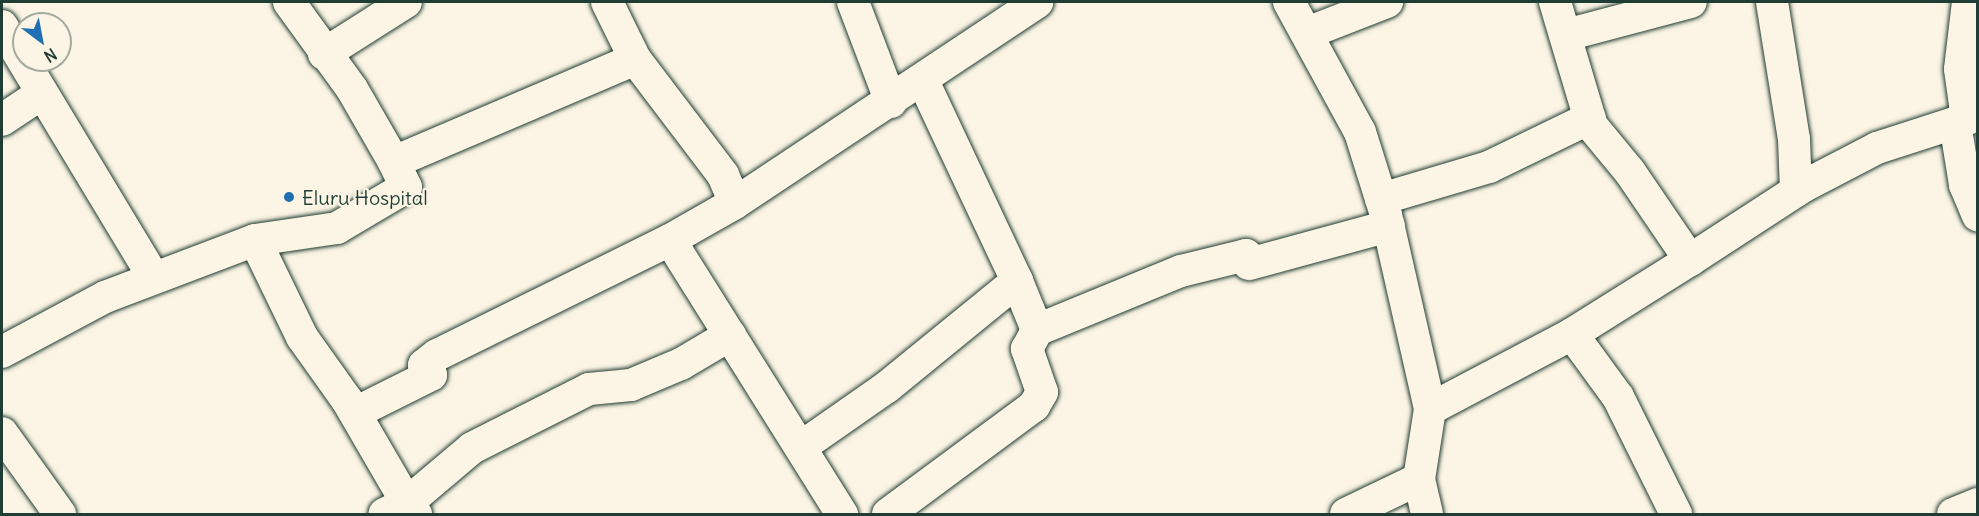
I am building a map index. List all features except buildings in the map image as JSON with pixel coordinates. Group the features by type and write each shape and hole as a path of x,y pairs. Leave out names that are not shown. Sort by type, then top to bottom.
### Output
{"street":[{"path":"324,54 406,2"},
{"path":"607,2 635,59 723,175 735,203"},
{"path":"853,2 891,102"},
{"path":"355,413 430,375 424,365 438,355 670,240 735,203 923,81 1037,2"},
{"path":"1289,2 1360,132 1385,212 1430,409 1419,478 1427,514"},
{"path":"1306,33 1387,2"},
{"path":"1554,2 1566,34 1592,126 1630,172 1690,260"},
{"path":"1566,34 1691,2"},
{"path":"1772,2 1794,139 1796,191"},
{"path":"1968,2 1960,69 1966,120 1965,185 1977,215"},
{"path":"2,352 105,297 255,240 337,228 406,187 352,89 324,54 295,3"},
{"path":"2,26 154,278"},
{"path":"394,162 635,59"},
{"path":"923,81 1017,281 1037,330"},
{"path":"2,120 41,94"},
{"path":"888,514 1034,406 1042,392 1027,349 1037,330 1181,271 1246,255 1249,264 1385,212 1489,167 1590,118"},
{"path":"1430,409 1572,334 1796,191 1877,148 1966,120"},
{"path":"255,240 302,337 355,413 402,511 472,448 589,389 631,385 681,364 730,335"},
{"path":"670,240 842,514"},
{"path":"801,447 886,387 1017,281"},
{"path":"1572,334 1618,397 1676,514"},
{"path":"7,452 60,514"},
{"path":"1346,514 1419,478"},
{"path":"1953,514 1977,504"}],"place":[{"name":"Eluru Hospital","path":"289,197"}]}
